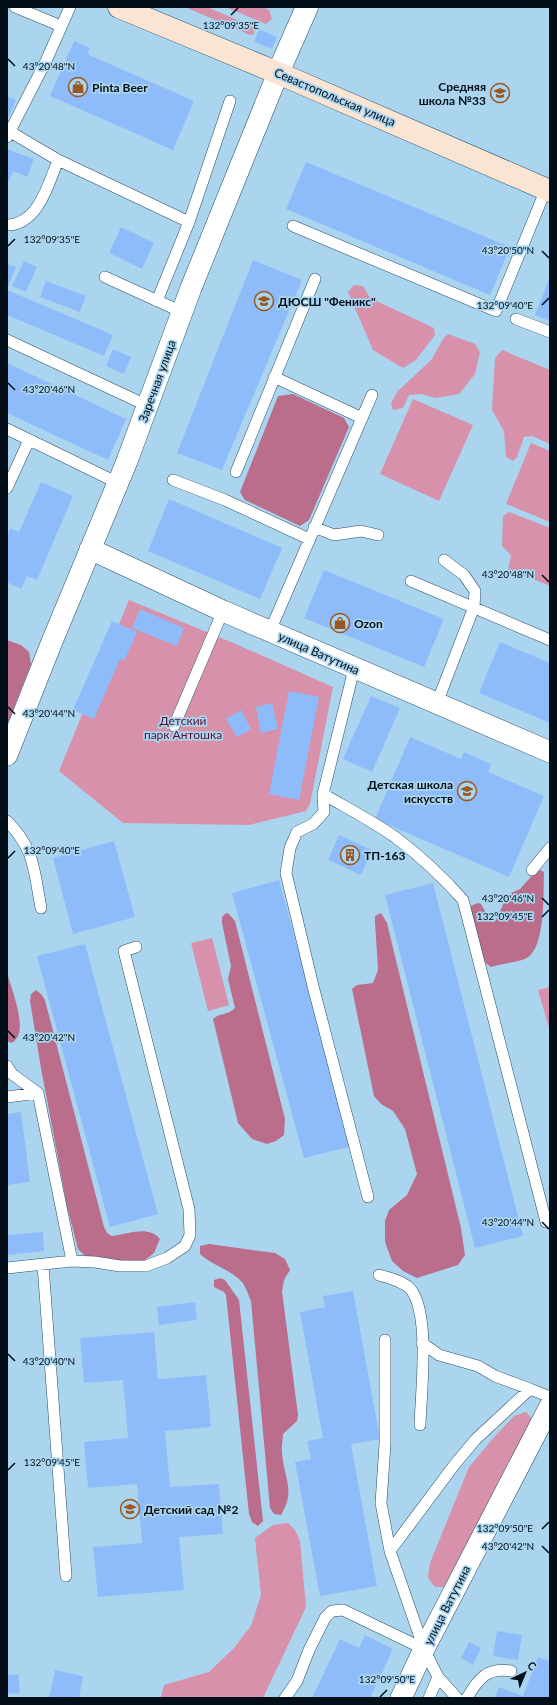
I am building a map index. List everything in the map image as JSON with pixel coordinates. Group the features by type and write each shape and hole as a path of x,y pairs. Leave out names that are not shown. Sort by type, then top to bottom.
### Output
{"main road":[{"name":"Севастопольская улица","path":"119,7 278,73 548,190"}],"street":[{"name":"Заречная улица","path":"7,755 118,483 182,312 278,73 307,7"},
{"name":"улица Ватутина","path":"90,549 223,611 354,669 550,752"},
{"name":"улица Ватутина","path":"401,1698 424,1649 550,1406"}],"lane":[{"path":"15,7 61,26"},
{"path":"70,7 46,61 8,133 58,160 189,222"},
{"path":"157,301 189,222 230,101"},
{"path":"7,225 14,225 26,218 36,209 58,160"},
{"path":"293,226 496,311 548,190"},
{"path":"105,277 182,312"},
{"path":"236,472 314,279"},
{"path":"516,319 550,332"},
{"path":"7,340 148,406"},
{"path":"274,377 362,418"},
{"path":"270,631 372,395"},
{"path":"7,429 118,483"},
{"path":"7,488 29,440"},
{"path":"173,480 225,500 309,539"},
{"path":"314,527 334,535 361,531 378,535"},
{"path":"437,703 474,607 475,591 464,575 444,560"},
{"path":"411,581 550,640"},
{"path":"174,726 223,611"},
{"path":"354,669 323,794 324,812 313,824 297,832 290,848 286,873 313,986 368,1197"},
{"path":"323,794 394,837 446,880 463,900 549,1225"},
{"path":"7,821 18,832 29,851 41,908"},
{"path":"532,870 550,848"},
{"path":"7,1268 72,1261 95,1262 120,1266 146,1266 167,1258 185,1246 190,1235 189,1209 124,951 136,946"},
{"path":"7,1066 12,1074 38,1093 72,1261"},
{"path":"7,1097 38,1093"},
{"path":"43,1265 66,1576"},
{"path":"379,1274 405,1285 411,1290 420,1311 422,1343 420,1425"},
{"path":"384,1340 385,1444 381,1503 390,1552 424,1649 438,1677 457,1698"},
{"path":"422,1343 439,1354 478,1366 495,1376 550,1397"},
{"path":"390,1552 455,1464 476,1439 530,1389"},
{"path":"285,1698 297,1681 320,1627 325,1618 332,1611 343,1610 424,1649"},
{"path":"467,1698 479,1680 492,1670 499,1669 511,1671"},
{"path":"429,1698 438,1677"}],"green space":[{"path":"185,7 207,7 254,27 254,34 250,35"},
{"path":"225,7 263,7 269,10 272,19 266,24"},
{"path":"354,285 363,286 370,298 434,328 435,335 416,360 403,368 373,350 348,292"},
{"path":"448,334 475,344 480,352 475,374 459,394 436,398 421,394 409,395 403,408 393,410 391,403 398,391 432,359 443,339"},
{"path":"502,350 550,370 550,444 532,436 524,437 517,457 513,461 506,457 504,431 492,410 495,358"},
{"path":"413,399 473,425 439,501 380,474"},
{"path":"531,443 550,451 550,522 506,504"},
{"path":"509,512 550,528 550,586 526,576 516,578 508,571 511,555 502,546 503,516"},
{"name":"Детский парк Антошка","path":"129,600 238,645 333,687 310,804 306,811 249,825 123,823 59,771"},
{"path":"212,938 229,1005 208,1011 191,943"},
{"path":"550,987 550,1031 538,990"},
{"path":"526,1412 533,1420 450,1578 443,1587 435,1587 428,1578 430,1563 469,1467 514,1416"},
{"path":"288,1523 295,1530 300,1541 306,1607 263,1698 161,1698 164,1685 209,1672 233,1649 251,1626 261,1595 255,1538 273,1525"}],"shaded area":[{"path":"293,394 344,418 349,427 309,520 300,526 245,500 240,492 278,396"},
{"path":"7,640 21,645 29,652 31,664 7,725"},
{"path":"538,869 544,872 542,918 538,942 533,952 527,958 491,967 482,960 468,907 478,903 481,904 490,920 493,922 496,920 506,898 511,893 520,889"},
{"path":"228,913 235,921 285,1119 284,1135 276,1141 267,1144 252,1139 238,1123 213,1019 230,1012 235,1008 228,979 231,966 222,923 222,917"},
{"path":"381,913 387,923 461,1228 465,1255 458,1265 417,1278 403,1271 392,1261 385,1242 385,1221 389,1210 407,1195 417,1174 405,1129 393,1111 381,1104 374,1096 352,989 357,985 373,983 378,970 375,916"},
{"path":"7,973 15,997 20,1026 19,1033 15,1040 11,1043 7,1041"},
{"path":"36,990 45,1000 104,1227 107,1233 112,1236 144,1231 150,1232 160,1239 154,1253 144,1261 119,1262 85,1256 78,1249 67,1206 30,1001 31,994"},
{"path":"209,1244 275,1253 285,1259 290,1270 284,1280 282,1291 298,1415 297,1421 283,1434 282,1451 288,1484 288,1498 281,1515 274,1514 270,1508 251,1301 246,1288 241,1281 200,1254 200,1246"},
{"path":"220,1278 225,1280 239,1300 263,1521 258,1526 252,1522 249,1514 226,1295 224,1292 214,1287 214,1280"}],"building":[{"path":"259,29 277,37 272,49 254,42"},
{"path":"74,41 90,48 87,54 194,101 173,150 50,96"},
{"path":"7,96 16,100 9,116 7,115"},
{"path":"7,149 34,159 27,177 13,171 7,186"},
{"path":"306,162 510,247 490,295 286,209"},
{"path":"121,227 154,243 142,269 109,253"},
{"path":"253,260 302,280 222,470 177,453"},
{"path":"24,261 37,267 26,292 12,286"},
{"path":"7,264 16,267 7,289"},
{"path":"550,277 550,321 535,315"},
{"path":"46,281 86,296 80,312 40,297"},
{"path":"7,290 113,335 104,356 7,315"},
{"path":"113,349 131,357 124,374 106,366"},
{"path":"7,363 126,419 108,460 7,413"},
{"path":"41,482 73,496 37,580 27,576 21,589 7,582 7,536 10,528 19,532"},
{"path":"169,499 282,548 260,599 148,551"},
{"path":"324,570 444,619 424,667 304,618"},
{"path":"140,609 184,628 177,646 132,628"},
{"path":"112,621 137,632 124,661 120,659 94,719 73,710"},
{"path":"500,642 550,663 550,723 479,693"},
{"path":"289,691 319,697 299,800 269,794"},
{"path":"371,696 400,708 372,772 343,759"},
{"path":"272,703 278,729 261,733 256,707"},
{"path":"241,710 251,729 237,737 226,719"},
{"name":"Детская школа искусств","path":"410,737 461,759 464,752 491,764 488,772 544,796 509,877 375,819"},
{"name":"ТП-163","path":"339,835 372,850 361,875 328,860"},
{"path":"114,841 135,917 73,934 53,858"},
{"path":"279,880 352,1146 304,1158 232,893"},
{"path":"433,883 523,1236 475,1248 385,895"},
{"path":"85,944 158,1214 110,1227 37,956"},
{"path":"21,1112 30,1182 7,1185 7,1114"},
{"path":"43,1232 44,1251 7,1255 7,1235"},
{"path":"353,1291 380,1439 351,1444 377,1586 320,1596 295,1462 311,1459 307,1441 323,1438 300,1312 325,1307 323,1296"},
{"path":"195,1302 197,1320 159,1325 157,1307"},
{"path":"154,1332 158,1379 206,1375 211,1427 165,1431 170,1487 219,1484 223,1534 179,1537 184,1590 98,1597 93,1547 142,1543 137,1484 88,1488 84,1442 128,1438 123,1380 84,1383 80,1338"},
{"path":"497,1631 522,1635 518,1660 493,1656"},
{"path":"365,1635 393,1649 370,1698 312,1698 340,1639 359,1648"},
{"path":"469,1642 481,1648 473,1665 461,1658"},
{"path":"538,1657 550,1661 550,1698 495,1698 499,1687 523,1696"},
{"path":"55,1670 83,1676 79,1698 49,1698"},
{"path":"18,1674 20,1693 7,1694 7,1675"}],"place":[{"name":"Pinta Beer","path":"78,87"},
{"name":"Средняя школа №33","path":"500,93"},
{"name":"ДЮСШ \"Феникс\"","path":"264,301"},
{"name":"Ozon","path":"340,623"},
{"name":"Детская школа искусств","path":"467,791"},
{"name":"ТП-163","path":"350,855"},
{"name":"Детский сад №2","path":"130,1509"}]}
